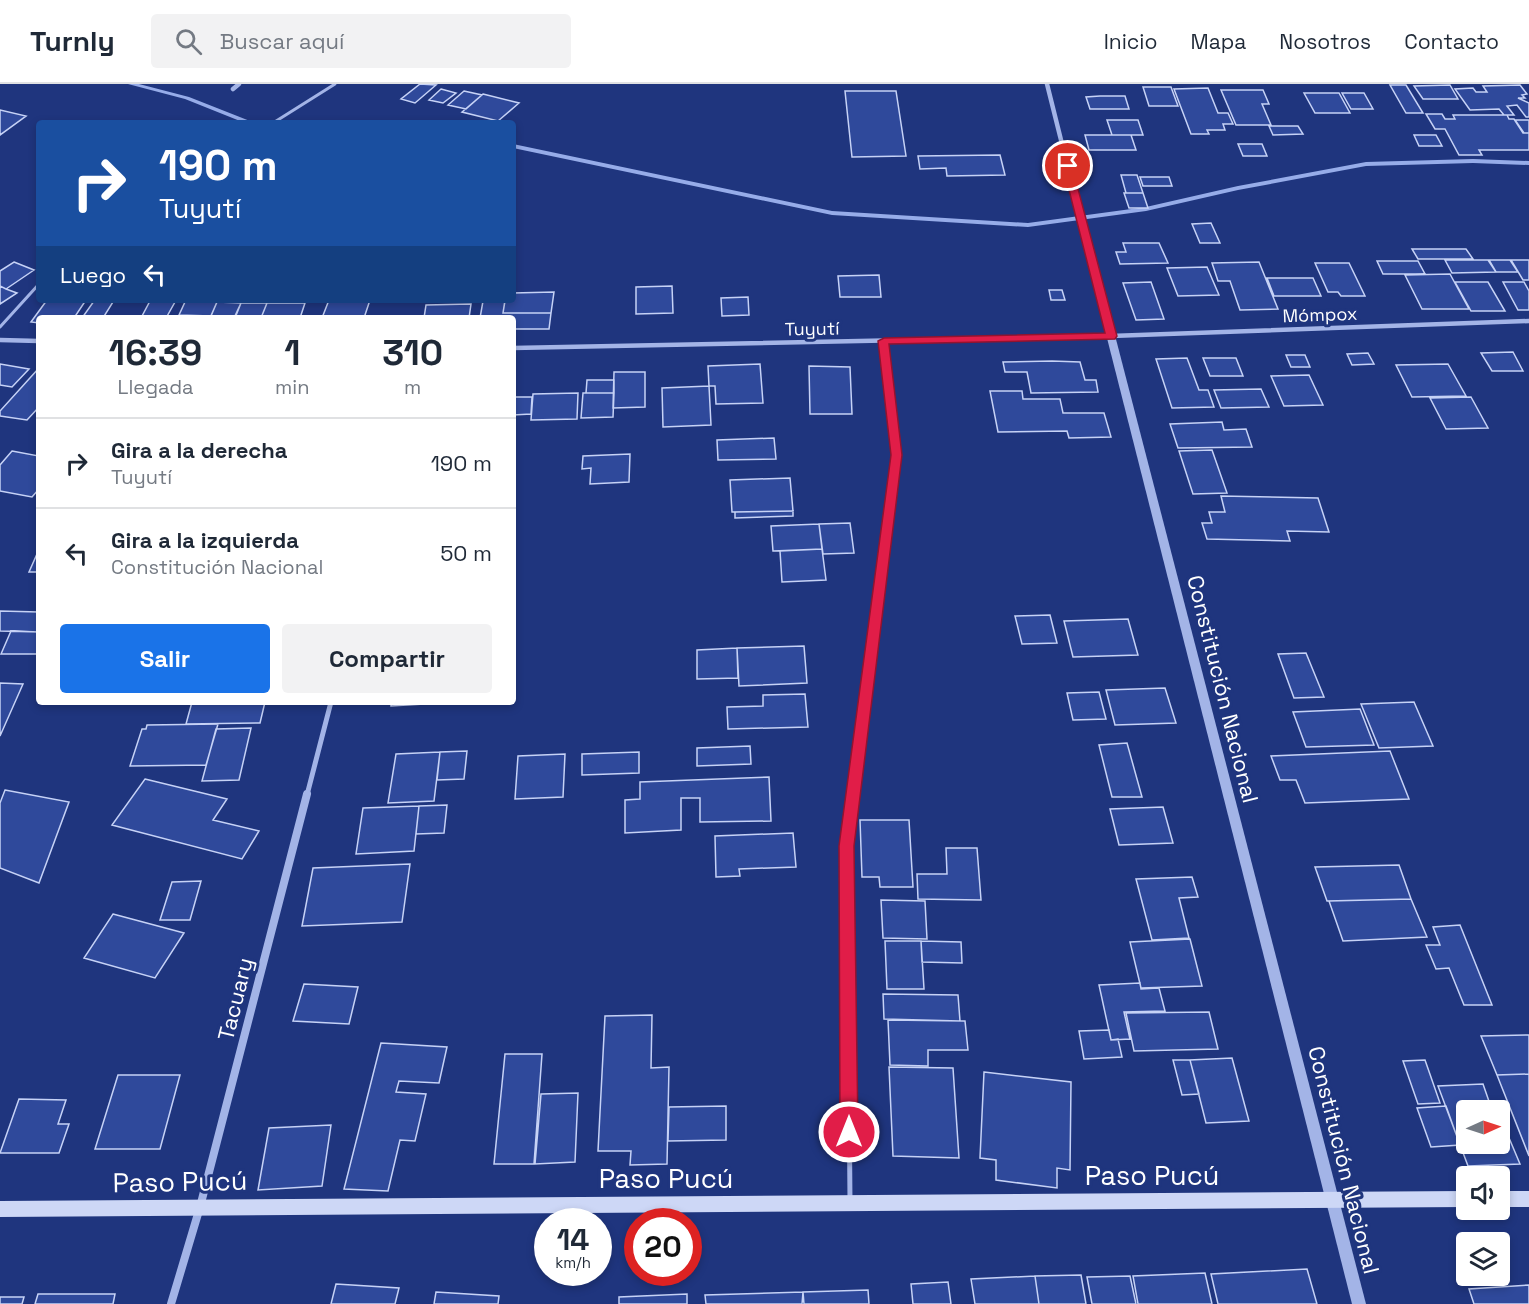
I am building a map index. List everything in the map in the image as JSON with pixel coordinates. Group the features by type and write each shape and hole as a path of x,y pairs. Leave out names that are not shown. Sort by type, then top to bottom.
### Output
{"main road":[{"name":"Paso Pucú","path":"0,1209 1456,1199"},
{"path":"1510,1199 1529,1199"}],"street":[{"path":"233,89 240,84"},
{"name":"Constitución Nacional","path":"1047,84 1359,1304"},
{"name":"Mómpox","path":"1111,336 1529,321"},
{"name":"Tuyutí","path":"516,348 1111,336"},
{"path":"0,340 36,341"},
{"name":"Tacuary","path":"171,1304 200,1207 330,705"}],"lane":[{"path":"278,120 335,84"},
{"path":"0,327 36,287"},
{"path":"850,1203 847,846 897,455 884,341"}],"building":[{"path":"420,84 436,85 415,103 401,99"},
{"path":"1390,85 1406,85 1423,113 1406,113"},
{"path":"1450,85 1458,99 1423,99 1414,86"},
{"path":"1520,85 1527,94 1522,95 1525,98 1518,98 1529,103 1529,117 1526,117 1517,105 1507,106 1514,115 1504,115 1499,109 1470,110 1455,89 1473,88 1476,92 1487,92 1483,86"},
{"path":"1143,87 1171,87 1178,106 1149,106"},
{"path":"1208,88 1218,113 1228,113 1233,124 1223,124 1225,130 1207,130 1209,134 1191,134 1174,89"},
{"path":"441,89 456,93 443,103 429,100"},
{"path":"1221,90 1263,90 1269,104 1262,104 1271,125 1236,125"},
{"path":"464,91 482,95 466,109 448,105"},
{"path":"845,91 896,91 906,156 852,157"},
{"path":"1304,93 1339,93 1350,113 1315,113"},
{"path":"1342,93 1364,93 1373,109 1351,109"},
{"path":"483,94 519,103 499,120 462,112"},
{"path":"1125,96 1129,109 1090,109 1086,97"},
{"path":"0,110 26,116 0,135"},
{"path":"1426,114 1442,114 1445,119 1455,119 1453,115 1507,115 1509,119 1514,119 1523,133 1529,133 1529,150 1479,150 1482,155 1459,155 1445,129 1435,129"},
{"path":"1107,120 1138,120 1143,135 1112,135"},
{"path":"1515,120 1529,120 1529,133 1524,133"},
{"path":"1269,126 1298,126 1303,134 1273,135"},
{"path":"1085,135 1131,135 1136,150 1089,150"},
{"path":"1414,135 1436,135 1442,146 1419,146"},
{"path":"1238,144 1262,144 1267,156 1243,156"},
{"path":"1000,155 1005,175 947,176 946,168 920,169 918,156"},
{"path":"1121,175 1137,175 1143,193 1126,193"},
{"path":"1140,177 1169,177 1172,186 1143,186"},
{"path":"1124,193 1143,193 1148,208 1129,208"},
{"path":"1211,223 1220,243 1200,243 1192,224"},
{"path":"1123,243 1159,243 1168,263 1120,264 1116,252 1126,252"},
{"path":"1412,249 1466,249 1473,259 1418,259"},
{"path":"1445,260 1488,260 1496,272 1452,273"},
{"path":"1489,260 1510,260 1518,272 1496,272"},
{"path":"1511,260 1529,260 1529,280 1523,280"},
{"path":"1377,261 1418,261 1425,274 1383,274"},
{"path":"14,262 34,270 6,289 0,286 0,271"},
{"path":"1259,262 1278,309 1240,310 1230,281 1218,281 1212,263"},
{"path":"1315,263 1349,263 1365,296 1341,296 1338,292 1328,292"},
{"path":"1207,267 1219,295 1178,296 1167,268"},
{"path":"1450,274 1469,309 1422,309 1405,275"},
{"path":"879,275 881,297 840,297 838,276"},
{"path":"1267,278 1313,278 1321,296 1274,296"},
{"path":"1151,282 1164,319 1136,320 1123,283"},
{"path":"1455,282 1488,282 1505,311 1471,311"},
{"path":"1503,282 1524,282 1529,291 1529,310 1518,310"},
{"path":"0,286 6,289 17,293 0,304"},
{"path":"672,286 673,313 636,314 636,287"},
{"path":"1049,290 1062,290 1065,300 1051,300"},
{"path":"554,292 551,313 503,313 505,303 516,303 516,293"},
{"path":"748,297 749,315 722,316 721,298"},
{"path":"45,303 84,303 76,315 36,315"},
{"path":"93,303 112,303 105,315 84,315"},
{"path":"149,303 174,303 168,315 143,315"},
{"path":"185,303 217,303 211,315 179,315"},
{"path":"217,303 241,303 235,315 211,315"},
{"path":"241,303 267,303 262,315 236,315"},
{"path":"267,303 305,303 301,315 262,315"},
{"path":"328,303 369,303 365,315 323,315"},
{"path":"483,303 505,303 503,313 551,313 549,329 516,329 516,315 481,315"},
{"path":"471,304 469,315 424,315 426,305"},
{"path":"1513,352 1523,371 1492,371 1481,353"},
{"path":"1368,353 1374,364 1352,365 1347,354"},
{"path":"1286,355 1305,355 1310,367 1291,367"},
{"path":"1187,358 1199,390 1208,390 1214,407 1172,408 1156,359"},
{"path":"1203,358 1236,358 1243,376 1210,376"},
{"path":"1003,362 1080,362 1085,380 1096,380 1098,392 1031,393 1027,372 1005,372"},
{"path":"0,364 29,369 12,387 0,385"},
{"path":"760,364 763,403 716,404 715,386 709,386 708,366"},
{"path":"1448,364 1466,396 1412,397 1396,365"},
{"path":"809,366 850,367 852,414 810,414"},
{"path":"36,371 36,410 27,420 0,416 0,411"},
{"path":"614,372 645,372 645,407 613,408"},
{"path":"1309,375 1323,405 1284,406 1271,376"},
{"path":"587,380 614,380 614,393 586,393"},
{"path":"709,386 711,425 663,427 662,388"},
{"path":"1261,389 1269,407 1221,408 1214,390"},
{"path":"990,391 1022,391 1023,399 1060,399 1063,413 1104,413 1111,437 1069,438 1067,431 998,432"},
{"path":"578,393 577,419 531,420 533,394"},
{"path":"583,393 614,393 613,417 581,418"},
{"path":"516,397 532,397 531,414 516,415"},
{"path":"1471,397 1488,428 1446,429 1430,398"},
{"path":"1222,422 1224,430 1246,429 1252,447 1178,448 1170,424"},
{"path":"774,438 776,459 718,460 717,440"},
{"path":"1212,450 1227,493 1193,494 1179,451"},
{"path":"12,451 36,455 36,492 32,497 0,491 0,465"},
{"path":"630,454 629,482 590,484 591,468 582,469 583,456"},
{"path":"790,478 793,511 732,512 730,480"},
{"path":"1221,496 1318,498 1329,532 1287,531 1290,541 1207,539 1202,523 1212,523 1209,512 1225,512"},
{"path":"793,511 793,516 735,518 735,512"},
{"path":"850,523 854,553 823,554 819,524"},
{"path":"819,524 822,549 773,551 771,526"},
{"path":"822,549 826,580 782,582 780,551"},
{"path":"36,556 36,572 29,572"},
{"path":"0,611 36,612 36,632 0,631"},
{"path":"1050,615 1057,643 1022,644 1015,616"},
{"path":"1128,619 1138,655 1073,657 1064,621"},
{"path":"11,631 36,632 36,654 1,654"},
{"path":"804,646 807,683 739,686 737,648"},
{"path":"737,648 738,678 697,679 697,650"},
{"path":"1306,653 1324,697 1294,698 1278,654"},
{"path":"0,683 23,684 0,736"},
{"path":"1165,688 1176,723 1115,725 1106,690"},
{"path":"1099,692 1106,719 1073,720 1067,693"},
{"path":"805,694 808,727 728,729 727,707 763,706 763,695"},
{"path":"1414,702 1433,746 1379,748 1361,704"},
{"path":"191,705 264,705 260,723 186,724"},
{"path":"1360,709 1374,745 1306,747 1293,712"},
{"path":"218,724 206,765 130,766 142,729 146,729 147,725"},
{"path":"251,728 239,780 202,781 216,729"},
{"path":"1127,743 1142,797 1112,797 1099,745"},
{"path":"750,746 751,764 697,766 697,748"},
{"path":"467,751 464,779 437,780 440,752"},
{"path":"1390,751 1409,799 1305,803 1296,780 1280,780 1271,756"},
{"path":"440,752 434,801 388,803 396,754"},
{"path":"639,752 639,773 582,775 582,754"},
{"path":"565,754 563,797 515,799 518,756"},
{"path":"769,777 771,821 700,822 700,798 681,798 681,830 625,833 625,800 640,799 640,782"},
{"path":"145,779 227,799 213,820 259,831 242,859 112,825"},
{"path":"5,790 69,802 39,883 0,868 0,803"},
{"path":"447,805 444,833 416,834 419,806"},
{"path":"419,806 414,851 356,854 363,808"},
{"path":"1163,807 1173,843 1119,845 1110,809"},
{"path":"860,820 909,820 913,887 880,887 879,877 862,877"},
{"path":"793,833 796,867 739,869 740,876 716,877 715,836"},
{"path":"946,848 977,848 981,900 918,899 917,874 947,874"},
{"path":"410,864 402,922 302,926 313,868"},
{"path":"1399,865 1411,899 1327,901 1315,867"},
{"path":"1192,877 1198,897 1179,898 1189,938 1152,940 1136,879"},
{"path":"201,881 190,920 160,920 172,882"},
{"path":"1411,899 1427,937 1343,941 1329,901"},
{"path":"881,900 925,901 927,939 883,938"},
{"path":"113,914 184,933 155,978 84,958"},
{"path":"1460,925 1492,1005 1464,1005 1449,968 1436,969 1426,945 1440,945 1433,927"},
{"path":"1190,939 1202,986 1141,988 1130,942"},
{"path":"885,941 921,941 924,989 887,989"},
{"path":"921,941 961,942 962,963 922,962"},
{"path":"1140,983 1141,989 1159,988 1165,1011 1124,1012 1130,1039 1111,1040 1099,985"},
{"path":"304,984 358,987 349,1024 293,1021"},
{"path":"883,994 958,995 960,1021 884,1019"},
{"path":"1209,1012 1218,1049 1134,1051 1126,1013"},
{"path":"652,1015 651,1068 669,1067 667,1164 630,1165 631,1151 598,1151 605,1016"},
{"path":"888,1020 965,1021 968,1050 928,1050 928,1066 890,1065"},
{"path":"1109,1030 1111,1040 1118,1039 1122,1057 1084,1059 1079,1031"},
{"path":"1529,1035 1529,1074 1497,1075 1481,1036"},
{"path":"381,1043 447,1047 439,1083 399,1081 396,1092 426,1094 415,1141 400,1140 388,1191 344,1189"},
{"path":"505,1054 542,1054 534,1164 494,1164"},
{"path":"1232,1058 1249,1121 1206,1123 1190,1060"},
{"path":"1173,1060 1190,1060 1199,1094 1182,1095"},
{"path":"1425,1060 1440,1103 1418,1104 1403,1061"},
{"path":"889,1067 953,1068 959,1158 893,1156"},
{"path":"984,1072 1071,1082 1070,1170 1057,1168 1057,1188 996,1180 996,1160 980,1158"},
{"path":"1529,1074 1529,1156 1510,1108 1510,1100 1507,1100 1497,1075"},
{"path":"118,1075 180,1075 160,1149 95,1149"},
{"path":"1483,1084 1489,1100 1456,1100 1456,1134 1438,1086"},
{"path":"578,1093 575,1162 535,1164 541,1094"},
{"path":"19,1099 66,1100 58,1124 69,1124 59,1153 0,1153"},
{"path":"726,1106 726,1140 668,1141 669,1107"},
{"path":"1446,1106 1456,1134 1456,1145 1431,1147 1417,1108"},
{"path":"331,1125 322,1186 258,1190 269,1128"},
{"path":"1510,1140 1520,1164 1468,1166 1464,1154 1510,1154"},
{"path":"1307,1269 1317,1304 1218,1304 1211,1274"},
{"path":"1205,1273 1212,1304 1138,1304 1133,1276"},
{"path":"1081,1275 1086,1304 1039,1304 1035,1276"},
{"path":"1035,1276 1039,1304 975,1304 971,1279"},
{"path":"1130,1276 1136,1304 1092,1304 1087,1277"},
{"path":"948,1282 951,1304 913,1304 911,1284"},
{"path":"336,1284 399,1288 395,1304 331,1304"},
{"path":"1529,1285 1529,1304 1474,1304 1469,1289"},
{"path":"868,1290 869,1304 804,1304 803,1292"},
{"path":"436,1292 499,1296 498,1304 434,1304"},
{"path":"803,1292 802,1304 706,1304 705,1295"},
{"path":"38,1294 115,1294 113,1304 35,1304"},
{"path":"687,1294 687,1304 619,1304 619,1297"},
{"path":"0,1297 24,1297 22,1304 0,1304"}],"waterway":[{"path":"131,84 187,98 243,120"},
{"path":"516,147 832,213 1028,225 1146,209 1238,188 1366,164 1473,161 1529,163"}],"route":[{"path":"849,1132 847,846 897,455 884,341 1111,336 1068,166"}]}
